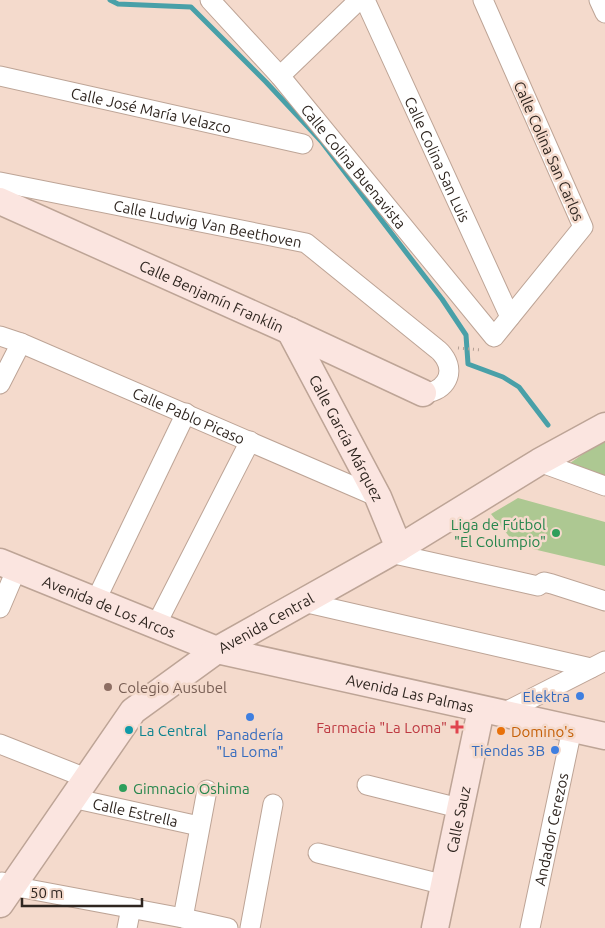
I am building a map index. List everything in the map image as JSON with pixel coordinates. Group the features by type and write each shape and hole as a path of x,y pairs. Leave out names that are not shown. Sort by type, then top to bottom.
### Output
{"street":[{"name":"Calle Colina Buenavista","path":"210,0 280,76 494,337"},
{"path":"280,76 360,0"},
{"name":"Calle Colina San Luis","path":"366,0 510,317"},
{"name":"Calle Colina San Carlos","path":"483,0 582,227 494,337"},
{"path":"600,0 605,13"},
{"name":"Calle José María Velazco","path":"0,76 303,144"},
{"name":"Calle Ludwig Van Beethoven","path":"0,182 306,243 437,349 445,358 449,368 447,381 440,390 432,393 423,393"},
{"name":"Calle Benjamín Franklin","path":"0,201 423,393"},
{"name":"Calle García Márquez","path":"290,331 378,497 395,550"},
{"name":"Calle Pablo Picaso","path":"0,336 21,343 186,413 378,497"},
{"path":"0,384 21,343"},
{"path":"96,600 186,413"},
{"name":"Avenida Central","path":"4,890 133,711 217,650 395,550 539,462 605,426"},
{"path":"156,625 250,441"},
{"path":"539,462 605,486"},
{"path":"395,550 538,586 544,582 605,601"},
{"path":"0,608 8,565"},
{"name":"Avenida de Los Arcos","path":"8,565 217,650"},
{"path":"303,602 598,665"},
{"name":"Avenida Las Palmas","path":"217,650 605,736"},
{"path":"492,712 598,665"},
{"name":"Calle Sauz","path":"435,928 459,808 492,712"},
{"name":"Andador Cerezos","path":"530,928 572,729"},
{"name":"Calle Estrella","path":"0,744 79,788 199,826"},
{"path":"367,785 459,808"},
{"path":"183,918 207,790"},
{"path":"250,928 273,804"},
{"path":"318,853 445,885"},
{"path":"4,890 131,908 223,927"},
{"path":"127,928 131,908"}],"path":[{"path":"455,348 479,350"}],"green space":[{"path":"605,439 605,478 570,463"},
{"name":"Liga de Fútbol \"El Columpio\"","path":"518,498 605,522 605,566 516,545 491,514"}],"waterway":[{"path":"110,0 118,4 191,7 266,82 321,141 442,299 466,335 468,364 503,377 519,387 548,425"}],"place":[{"name":"Liga de Fútbol \"El Columpio\"","path":"556,533"},
{"name":"Colegio Ausubel","path":"108,687"},
{"name":"Elektra","path":"580,696"},
{"name":"Panadería \"La Loma\"","path":"250,717"},
{"name":"Farmacia \"La Loma\"","path":"457,727"},
{"name":"La Central","path":"129,730"},
{"name":"Domino's","path":"501,731"},
{"name":"Tiendas 3B","path":"555,750"},
{"name":"Gimnacio Oshima","path":"123,788"}]}
